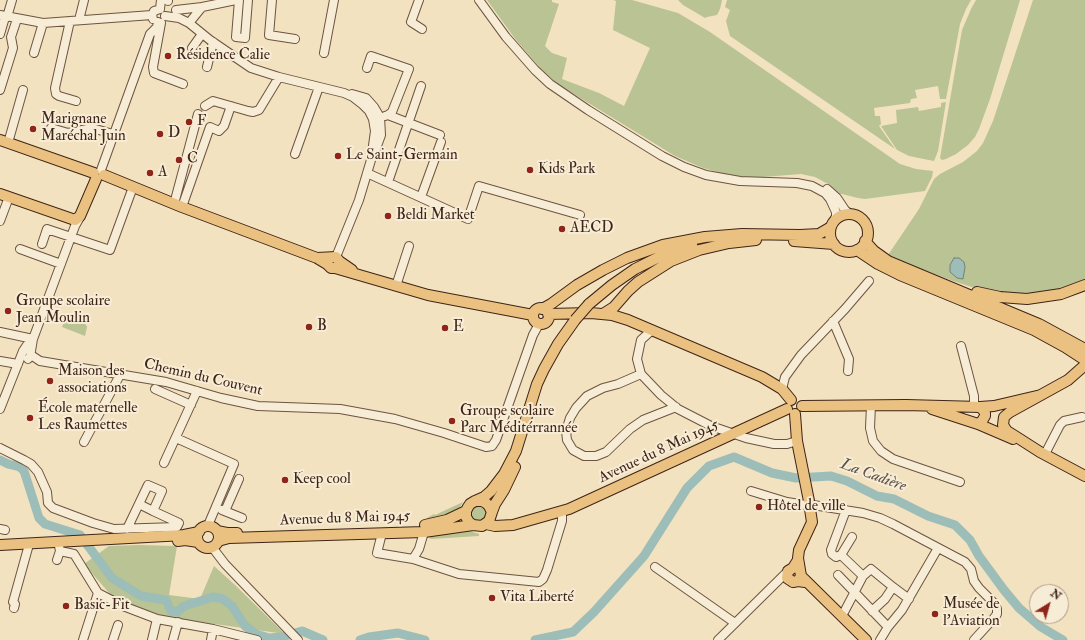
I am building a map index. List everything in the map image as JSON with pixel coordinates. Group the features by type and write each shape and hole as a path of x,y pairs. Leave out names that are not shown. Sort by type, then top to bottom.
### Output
{"main road":[{"path":"4,141 99,174 178,206 317,258 333,262 358,275 428,295 533,315"},
{"path":"5,195 77,221 87,190 99,174"},
{"path":"545,311 591,276 643,252 680,241 742,234 819,234 832,224 838,217 850,214 861,218 865,224 867,229 866,242 856,250 844,251 838,249 831,239 832,224"},
{"path":"542,517 502,526 486,524 482,526 473,526 466,517 466,511 470,504 484,497 491,491 504,474 516,451 537,384 544,368 558,344 575,320 590,308 612,285 635,269 664,255 688,246 742,234"},
{"path":"688,246 740,239 834,244"},
{"path":"603,314 616,305 638,282 677,258 690,252 714,246 756,240"},
{"path":"866,242 874,251 888,261 1039,324 1085,349"},
{"path":"856,250 900,276 991,312 1048,337 1085,360"},
{"path":"926,277 989,295 1011,298 1050,296 1085,285"},
{"path":"545,311 547,322 539,324 534,320 533,315 536,310 545,311 616,305"},
{"path":"616,305 625,317"},
{"path":"590,308 603,314 625,317 762,377 782,389 794,407 797,441 806,483 812,522 799,550 793,573 810,584 866,640"},
{"path":"1048,337 1085,364 1076,374 1054,389 1007,414 1004,417 1003,425 1007,431 1085,476"},
{"path":"794,407 906,404 977,407 994,406 1041,395"},
{"path":"906,404 939,411 978,424 1043,453"},
{"name":"Avenue du 8 Mai 1945","path":"542,517 562,512 596,498 732,434 794,407"},
{"path":"977,407 985,412 985,416 978,424"},
{"path":"486,524 491,518 492,512 512,474 517,460 529,410"},
{"path":"475,501 482,501 486,503 492,512 501,520 509,522 542,517"},
{"name":"Avenue du 8 Mai 1945","path":"214,536 228,533 393,528 427,525 447,520 466,511"},
{"name":"Avenue du 8 Mai 1945","path":"214,536 229,538 424,532 473,526"},
{"path":"0,545 95,542 184,535 199,537 206,548 214,536 203,528 199,537"},
{"path":"0,549 60,549 73,543"}],"street":[{"path":"0,34 4,16 12,0"},
{"path":"80,20 84,0"},
{"path":"152,15 156,9 160,9 166,0"},
{"path":"176,10 202,7 236,0"},
{"path":"239,0 236,37 245,38 248,0"},
{"path":"272,0 269,35 295,39"},
{"path":"324,53 334,0"},
{"path":"419,0 411,22 422,29"},
{"path":"479,0 510,41 535,70 550,84 588,110 662,156 706,175 725,179 754,182 807,184 825,193 830,199 835,208 836,216 832,224"},
{"path":"189,24 202,7"},
{"path":"160,9 164,11 153,67 154,73 183,84"},
{"path":"4,16 43,23 152,15"},
{"path":"152,15 153,19 162,20 179,18 251,68 278,77 344,93 355,94 366,98 384,116 408,123 440,139 421,197"},
{"path":"0,90 13,48 12,37 17,19"},
{"path":"99,174 150,34 162,20"},
{"path":"70,21 55,91 59,96 76,100"},
{"path":"34,53 43,23"},
{"path":"192,48 202,34"},
{"path":"207,67 213,42"},
{"path":"367,68 371,56 409,69 392,112 384,116"},
{"path":"205,106 213,101 253,112 259,110 278,77"},
{"path":"388,182 421,86"},
{"path":"295,154 319,87"},
{"path":"4,141 23,90"},
{"path":"333,262 354,214 371,160 375,131 373,120 369,111 353,97 344,93"},
{"path":"178,206 210,127 219,131 224,126 231,106"},
{"path":"178,206 198,114"},
{"path":"371,160 378,146 384,116"},
{"path":"51,128 68,133 92,128 113,134"},
{"path":"367,173 468,219 479,186 580,215"},
{"path":"779,182 803,178 819,184 833,194 845,210 850,214"},
{"path":"42,244 47,229 110,250 133,187"},
{"path":"0,221 5,195"},
{"path":"0,409 33,339 77,221"},
{"path":"396,286 409,246"},
{"path":"20,249 61,264"},
{"path":"782,389 785,377 801,355 869,281"},
{"path":"833,321 849,359 848,371"},
{"name":"Chemin du Couvent","path":"0,361 26,356 40,361 166,382 221,398 258,406 340,409 395,419 444,433 486,448 492,446 496,440 533,335 539,324"},
{"path":"638,324 641,340 637,359 641,374 676,407 710,426 732,434 774,444 787,444 797,441"},
{"path":"641,340 652,330"},
{"path":"0,332 33,339"},
{"path":"961,346 977,407"},
{"path":"641,374 618,384 603,388 587,396 576,408 570,418 566,431 567,440 573,450 584,456 596,456 606,452 630,429 643,420 676,407"},
{"path":"84,442 120,375"},
{"path":"155,389 191,405"},
{"path":"164,463 197,391"},
{"path":"871,405 870,428 873,441 881,451 893,459 960,482"},
{"path":"1043,453 1064,421 1082,417"},
{"path":"176,438 234,464 216,507 214,536 225,564 297,639"},
{"path":"0,448 31,464 38,472 46,492 48,503 53,508 114,529 176,527 179,523 139,504"},
{"path":"226,511 239,479"},
{"path":"127,529 148,485 162,491 153,511"},
{"path":"751,490 787,502 846,510 880,518 966,562 971,569 974,581 995,604 997,614 974,640"},
{"path":"216,507 242,518"},
{"path":"846,510 830,550 834,556 838,557 841,555 852,536"},
{"path":"382,533 377,553 413,559 459,574 539,582 543,580 547,570 562,521 562,512"},
{"path":"413,559 419,549 424,532"},
{"path":"14,608 15,604 13,602 28,548"},
{"path":"880,640 909,599 938,548"},
{"path":"57,560 60,549 74,554 98,593 123,606 157,619 213,629 257,640"},
{"path":"841,555 863,576"},
{"path":"655,567 735,623"},
{"path":"842,616 863,576 871,569 893,588 909,599"},
{"path":"718,640 735,623 793,573"},
{"path":"838,575 888,627"},
{"path":"872,611 885,599 893,588"},
{"path":"83,640 98,593"},
{"path":"152,640 157,619"},
{"path":"173,640 178,622"},
{"path":"112,640 118,625"},
{"path":"211,640 213,629"}],"green space":[{"path":"487,0 552,0 552,2 559,4 545,46 552,53 567,58 562,79 599,93 624,106 650,48 613,30 616,1 613,0 632,0 678,13 710,32 900,164 916,169 933,171 932,177 925,191 865,199 839,194 830,185 815,177 801,174 763,177 735,177 703,168 675,156 559,85 541,69 516,40"},
{"path":"678,0 722,0 717,15 705,18 683,5"},
{"path":"727,0 971,0 960,24 946,99 940,99 938,86 915,90 917,98 911,99 910,103 874,108 875,116 880,116 881,124 879,126 895,149 730,36 726,21 730,10 725,7"},
{"path":"976,0 1020,0 990,99 979,129 975,137 968,145 956,154 942,160 940,158 962,30"},
{"path":"1033,0 1085,0 1085,280 1055,291 1011,295 987,292 953,281 888,255 919,209 934,179 940,174 963,162 977,151 983,143 993,121"},
{"path":"946,102 938,151 934,161 909,156 897,150 881,126 897,123 896,110 918,107 919,111 941,107 941,103"},
{"path":"72,315 83,319 87,327 85,336 62,327 65,319"},
{"path":"463,502 457,512 428,521 427,518 434,514 435,515"},
{"path":"477,505 483,506 488,512 484,522 471,519 470,511"},
{"path":"467,530 479,534 479,536 431,539 427,536"},
{"path":"109,546 177,546 169,595 200,599 214,566 285,634 158,616 116,601 84,564"}],"water":[{"path":"954,258 959,258 964,262 965,267 963,279 957,278 950,272 950,265"}],"waterway":[{"name":"La Cadière","path":"535,640 573,632 594,612 644,556 687,488 709,466 734,457 772,473 796,478 831,476 847,481 877,496 894,499 928,516 955,525 970,540 979,556 1019,608 1041,627 1063,640"},
{"name":"La Cadière","path":"0,460 20,467 24,471 39,518 45,524 80,535 112,578 141,596 166,600 171,611 177,612 184,606 213,597 223,599 232,606 245,626 256,634 269,638 282,637 302,631 323,640"},
{"name":"La Cadière","path":"360,640 369,637 398,633 425,640"}],"place":[{"name":"Résidence Calie","path":"168,56"},
{"name":"F","path":"189,122"},
{"name":"Marignane Maréchal Juin","path":"33,129"},
{"name":"D","path":"160,134"},
{"name":"Le Saint-Germain","path":"338,156"},
{"name":"C","path":"179,160"},
{"name":"Kids Park","path":"530,170"},
{"name":"A","path":"150,173"},
{"name":"Beldi Market","path":"388,216"},
{"name":"AECD","path":"562,229"},
{"name":"Groupe scolaire Jean Moulin","path":"8,311"},
{"name":"B","path":"309,327"},
{"name":"E","path":"445,328"},
{"name":"Maison des associations","path":"50,381"},
{"name":"École maternelle Les Raumettes","path":"30,418"},
{"name":"Groupe scolaire Parc Méditérrannée","path":"452,421"},
{"name":"Keep cool","path":"285,480"},
{"name":"Hôtel de ville","path":"759,507"},
{"name":"Vita Liberté","path":"492,598"},
{"name":"Basic-Fit","path":"66,606"},
{"name":"Musée de l'Aviation","path":"935,614"}]}
